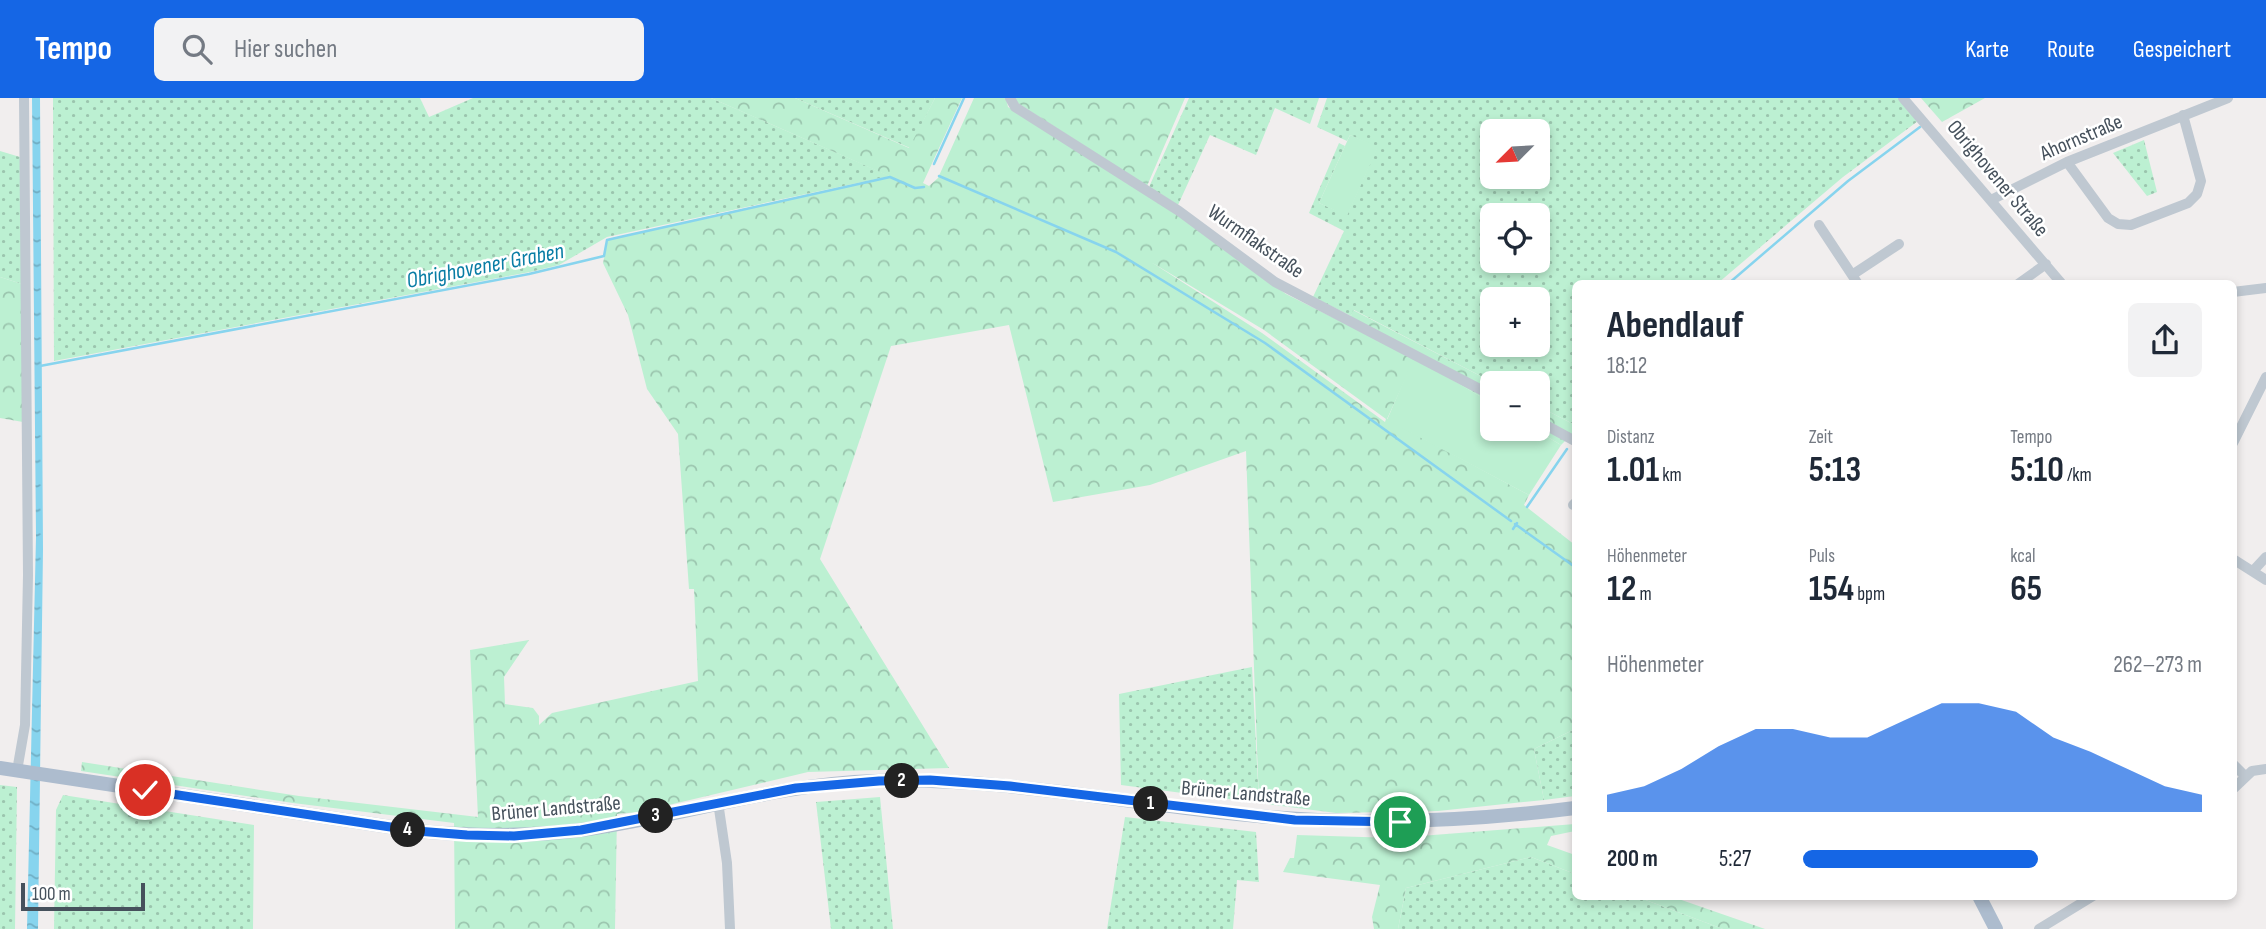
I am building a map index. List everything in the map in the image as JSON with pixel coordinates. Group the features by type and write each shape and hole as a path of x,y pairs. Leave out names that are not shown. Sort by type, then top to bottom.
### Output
{"main road":[{"name":"Brüner Landstraße","path":"0,768 417,831 467,835 514,836 581,830 829,783 930,780 1010,786 1295,820 1400,822 1515,815 1572,808"},
{"path":"1981,900 1997,929"}],"street":[{"path":"20,771 25,725 28,575 24,98"},
{"name":"Wurmflakstraße","path":"1010,98 1015,107 1179,211 1275,282 1480,389"},
{"name":"Obrighovener Straße","path":"1903,98 2059,280"},
{"name":"Ahornstraße","path":"1991,200 2067,162 2228,98"},
{"path":"2067,162 2108,218 2118,225 2131,225 2177,208 2188,203 2197,194 2201,181 2183,115"},
{"path":"1819,225 1855,279 1899,244"},
{"path":"2024,280 2046,264"},
{"path":"2237,292 2266,288"},
{"path":"2237,435 2266,377"},
{"path":"1550,427 1572,439"},
{"path":"2253,571 2266,557"},
{"path":"2237,561 2266,580"},
{"path":"2237,768 2245,776"},
{"path":"2237,785 2252,771 2266,769"},
{"path":"718,802 727,863 730,929"},
{"path":"2040,929 2086,900"}],"green space":[{"path":"53,98 420,98 429,117 473,98 711,98 890,176 607,237 559,265 530,272 54,361"},
{"path":"711,98 795,98 909,148 935,98 962,98 923,183 929,186 938,178 974,98 1006,98 1008,107 1185,219 1286,294 1348,325 1353,310 1480,376 1480,396 1415,358 1387,419 1529,495 1524,505 1572,543 1572,730 1534,749 1544,800 1438,811 1336,813 1259,803 1246,451 1150,485 1053,502 1009,325 891,346 820,559 949,768 808,772 639,812 617,814 615,929 455,929 454,823 293,803 81,771 82,762 299,796 478,817 470,650 529,640 504,677 505,704 533,708 539,716 539,725 552,713 698,681 694,589 689,589 678,434 647,389 628,315 603,263 608,239 889,176","holes":["1151,262 1264,330 1386,419 1385,422 1262,333"]},
{"path":"795,98 935,98 910,148"},
{"path":"1015,98 1185,98 1147,186 1016,102"},
{"path":"1189,98 1319,98 1310,124 1275,108 1256,155 1210,135 1178,205 1149,187"},
{"path":"1327,98 1898,98 1918,121 1843,177 1722,280 1572,280 1572,423 1550,412 1550,371 1480,371 1480,376 1354,310 1351,316 1313,297 1344,231 1309,213 1339,143 1345,146 1319,203 1347,215 1377,148 1350,135 1347,141 1317,127"},
{"path":"1921,98 1985,98 1942,122"},
{"path":"1350,135 1378,147 1347,216 1319,203"},
{"path":"2144,140 2157,192 2147,196 2113,153"},
{"path":"0,151 20,157 22,284 0,277"},
{"path":"0,277 22,284 23,422 0,418"},
{"path":"1414,357 1480,396 1480,441 1550,441 1550,438 1561,445 1529,495 1387,420"},
{"path":"1550,412 1572,423 1572,436 1561,445 1550,438"},
{"path":"1252,667 1259,803 1121,785 1119,694"},
{"path":"1572,730 1572,796 1544,800 1534,749"},
{"path":"0,785 17,787 15,929 0,929"},
{"path":"63,795 254,825 253,929 54,929 56,810"},
{"path":"880,797 893,929 831,929 816,802"},
{"path":"1125,817 1256,832 1259,882 1237,880 1233,929 1107,929"},
{"path":"1572,824 1572,832 1551,836 1547,845 1572,854 1572,873 1531,857 1406,888 1398,929 1374,929 1372,917 1380,885 1283,872 1290,858 1294,858 1297,835 1395,838"},
{"path":"1531,857 1572,873 1572,900 1646,900 1723,929 1398,929 1406,888"},
{"path":"1646,900 1682,900 1765,929 1723,929"}],"water":[{"path":"32,98 40,98 43,549 38,929 27,929 36,537"}],"waterway":[{"name":"Obrighovener Graben","path":"934,164 964,98"},
{"path":"1733,280 1848,181 1920,127"},
{"path":"939,176 1116,252 1265,343 1511,521"},
{"name":"Obrighovener Graben","path":"40,366 529,274 604,256 607,240 890,177 915,188 924,187"},
{"path":"1527,507 1567,449"},
{"path":"1513,529 1517,523"},
{"path":"1515,524 1572,565"}],"route":[{"path":"145,790 417,831 467,835 514,836 581,830 829,783 930,780 1010,786 1295,820 1400,822"}]}
